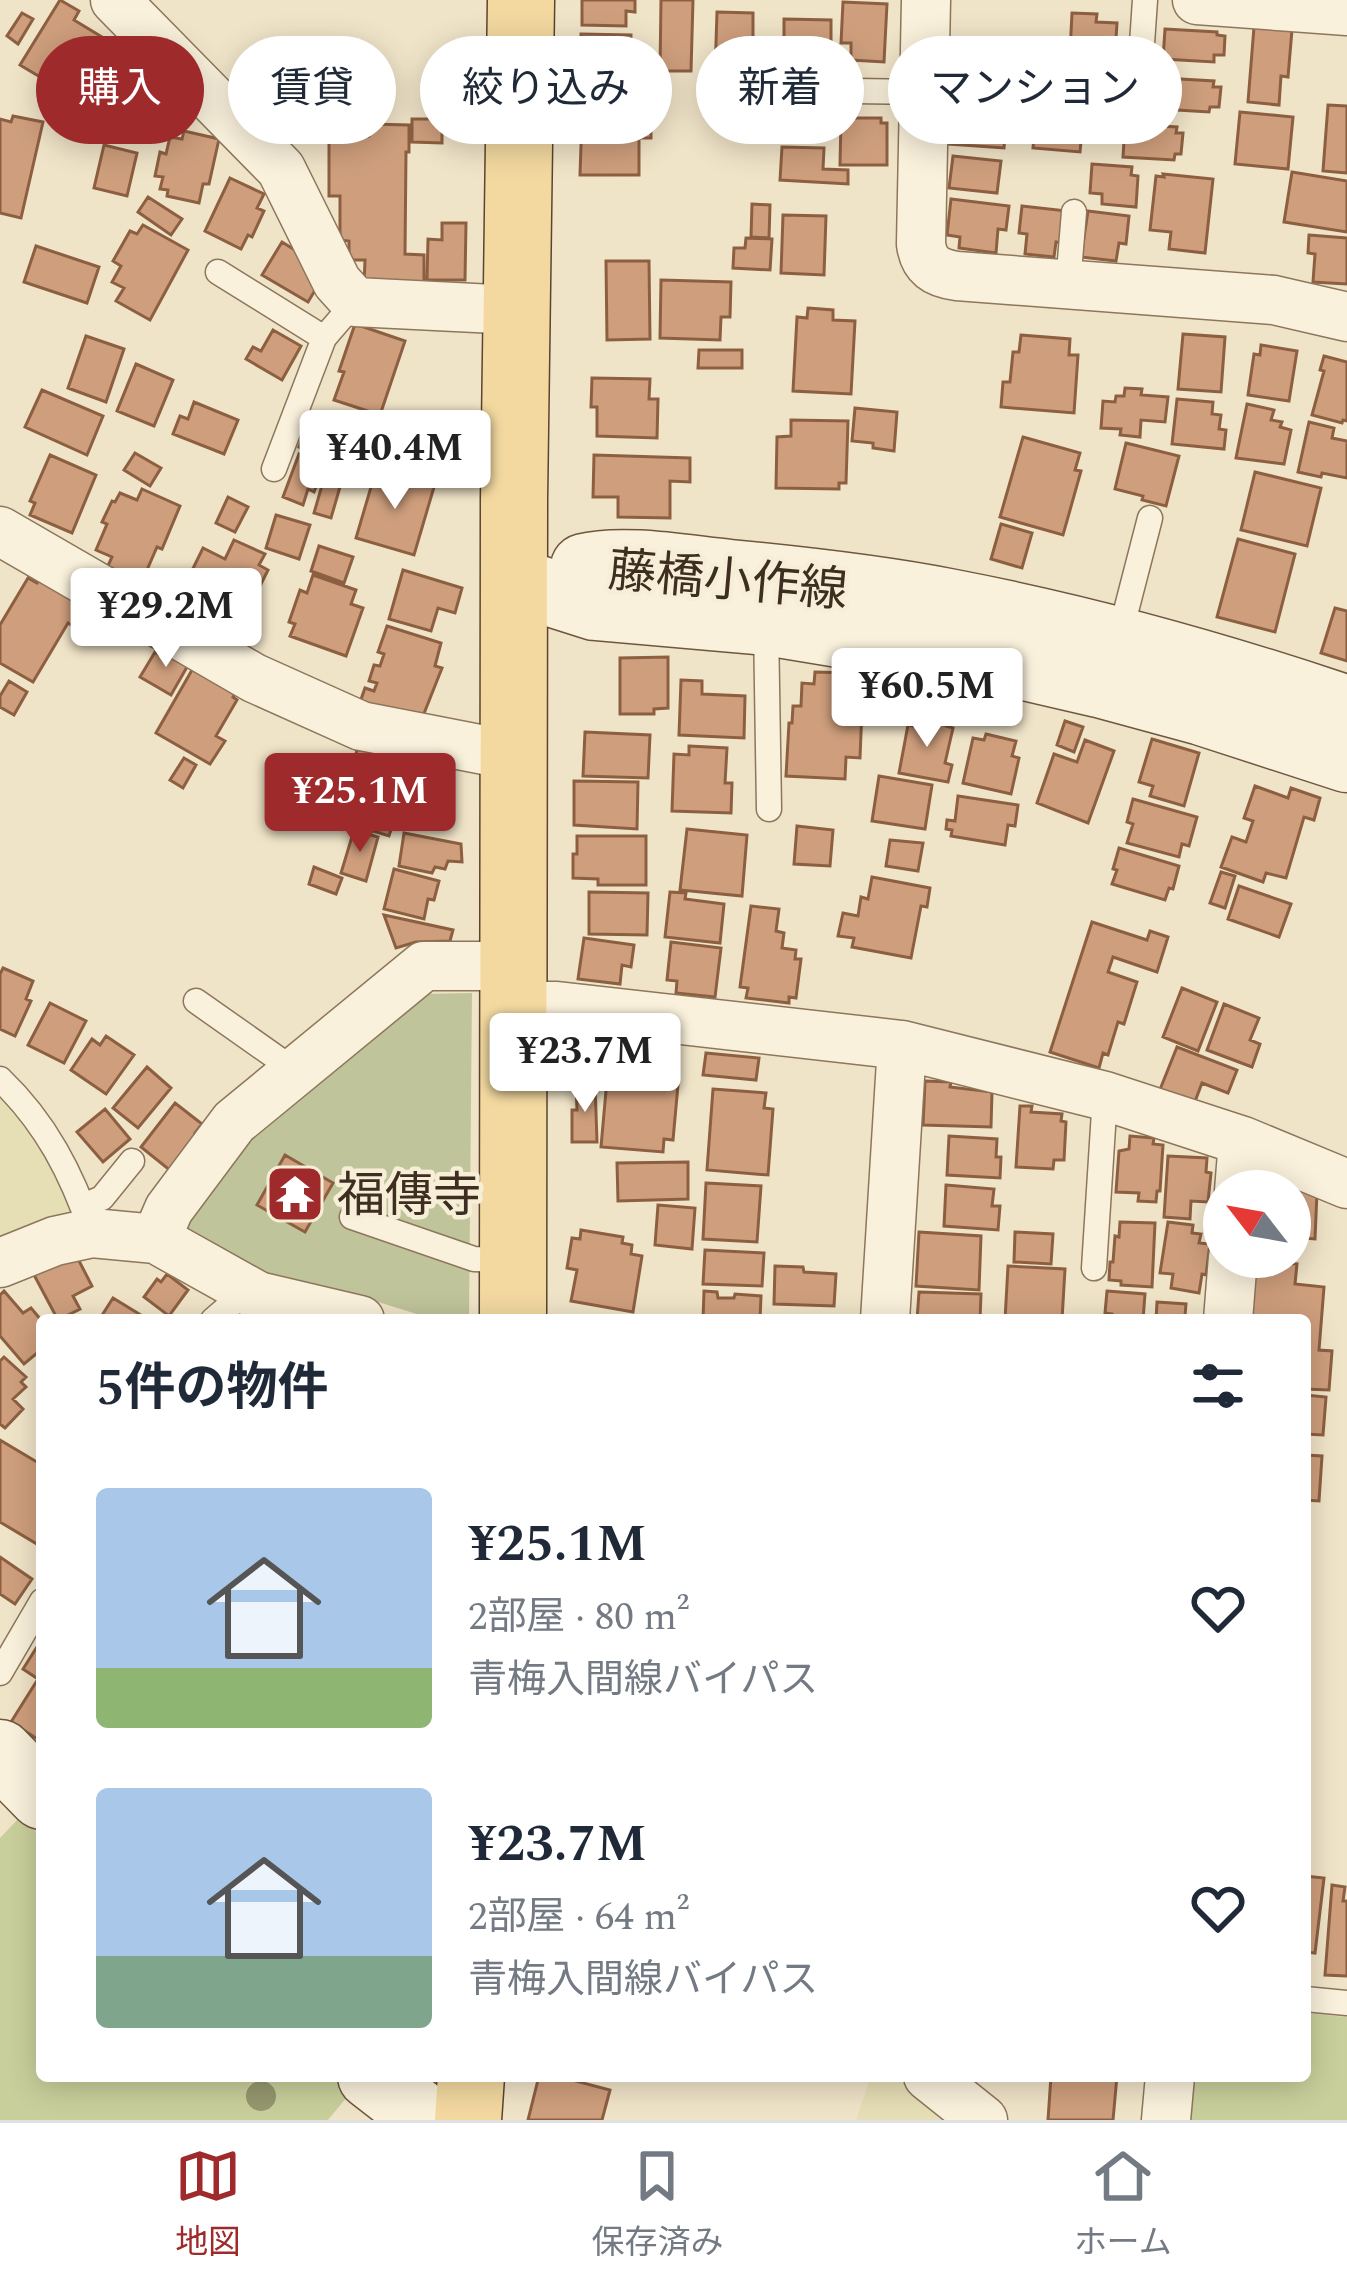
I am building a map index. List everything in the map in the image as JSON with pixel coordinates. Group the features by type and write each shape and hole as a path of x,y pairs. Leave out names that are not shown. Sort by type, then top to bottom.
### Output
{"main road":[{"path":"513,1290 521,0"},
{"name":"藤橋小作線","path":"516,582 601,563 712,571 946,601 1245,675 1347,709"},
{"name":"藤橋小作線","path":"516,582 595,607 766,622 990,658 1099,683 1347,758"},
{"path":"0,1753 36,1790"},
{"path":"379,2082 428,2120"},
{"path":"468,2120 471,2082"}],"street":[{"path":"115,0 281,169 338,282 355,302 516,310"},
{"path":"925,36 926,0"},
{"path":"1197,0 1347,11"},
{"path":"924,144 923,257 942,274 1274,299 1347,316"},
{"path":"0,531 254,678 361,726 515,756"},
{"path":"156,1239 170,1209 234,1122 424,966 515,986 612,1028 841,1053 902,1045 1105,1096 1243,1141 1347,1184"},
{"path":"885,1314 902,1045"},
{"path":"1241,1170 1243,1141"},
{"path":"0,1263 55,1241 88,1219 156,1239 230,1305 258,1296 334,1314"},
{"path":"1229,1314 1232,1278"},
{"path":"936,2082 983,2120"},
{"path":"1166,2120 1169,2082"}],"lane":[{"path":"1143,36 1145,0"},
{"path":"1068,284 1074,212"},
{"path":"218,272 324,338"},
{"path":"274,469 324,338 355,302"},
{"path":"1118,641 1150,518"},
{"path":"766,622 769,809"},
{"path":"196,1001 294,1070"},
{"path":"0,1079 42,1126 62,1158 88,1219"},
{"path":"1094,1268 1105,1096"},
{"path":"88,1219 132,1161"},
{"path":"352,1217 474,1259 513,1290"},
{"path":"0,1673 36,1611"},
{"path":"1311,2000 1347,2003"}],"shaded area":[{"path":"0,1095 33,1129 77,1223 0,1250"},
{"path":"869,2082 909,2082 956,2120 856,2120"}],"green space":[{"path":"472,993 469,1314 417,1314 362,1297 265,1280 172,1226 247,1132 420,994"},
{"path":"20,1817 36,1832 36,2082 338,2082 351,2092 328,2120 0,2120 0,1838"},
{"path":"1311,2014 1347,2017 1347,2120 1185,2120 1188,2082 1311,2082"}],"building":[{"path":"60,0 79,11 74,20 100,36 38,36"},
{"path":"582,0 635,0 635,12 626,11 626,26 582,25"},
{"path":"661,0 693,0 691,71 672,71 672,36 660,36"},
{"path":"843,2 887,4 884,62 864,61 864,36 841,36"},
{"path":"717,12 753,13 753,36 716,36"},
{"path":"22,13 33,19 18,44 7,36"},
{"path":"1072,13 1097,14 1096,22 1117,23 1116,36 1071,36"},
{"path":"784,19 831,20 831,36 784,36"},
{"path":"1254,27 1292,30 1288,77 1281,76 1279,105 1248,102"},
{"path":"1165,29 1217,32 1225,36 1224,55 1214,55 1214,62 1182,60 1182,36 1165,36"},
{"path":"36,39 36,75 20,65"},
{"path":"1182,79 1214,81 1213,87 1221,87 1219,107 1210,107 1209,112 1182,110"},
{"path":"1328,105 1347,106 1347,173 1323,171"},
{"path":"1240,112 1293,117 1288,169 1235,164"},
{"path":"13,116 36,121 38,144 21,218 0,213 0,119 11,122"},
{"path":"864,118 881,118 881,123 887,123 887,165 840,165 840,144 864,144"},
{"path":"412,119 420,119 420,142 412,142"},
{"path":"396,125 409,125 405,254 424,255 424,286 364,285 365,260 349,260 349,241 340,240 340,196 329,196 329,144 396,144"},
{"path":"204,136 219,139 209,184 203,184 199,203 167,196 168,190 160,189 163,177 155,176 160,152 166,154 168,144 204,144"},
{"path":"581,144 639,144 639,175 580,175"},
{"path":"949,144 1004,144 1004,148"},
{"path":"1033,144 1081,144 1080,152 1033,148"},
{"path":"1124,144 1182,144 1174,160 1123,157"},
{"path":"104,145 137,153 127,196 94,188"},
{"path":"782,147 824,148 823,169 848,170 848,184 780,180"},
{"path":"953,156 1001,161 997,193 949,188"},
{"path":"1092,164 1132,167 1131,175 1138,176 1136,207 1102,204 1102,194 1090,193"},
{"path":"1292,172 1347,181 1347,232 1284,222"},
{"path":"1156,176 1213,179 1205,253 1169,249 1171,232 1150,230"},
{"path":"230,178 264,194 257,208 264,211 241,249 205,231"},
{"path":"148,197 182,219 171,235 138,212"},
{"path":"951,199 1009,206 1006,230 998,229 996,253 959,248 960,237 947,235"},
{"path":"752,204 770,205 769,238 751,237"},
{"path":"1022,206 1067,211 1063,243 1056,242 1054,257 1025,254 1027,234 1019,233"},
{"path":"1088,211 1129,216 1126,244 1119,243 1116,261 1081,257"},
{"path":"783,215 826,216 824,275 781,273"},
{"path":"442,223 466,223 465,280 427,280 428,239 442,240"},
{"path":"143,225 188,250 150,320 116,301 124,288 112,282 121,266 113,261 130,231 137,234"},
{"path":"1309,235 1347,238 1347,284 1313,282 1315,254 1308,253"},
{"path":"746,238 772,239 770,270 733,268 734,248 745,248"},
{"path":"282,242 306,257 323,277 308,302 262,275"},
{"path":"36,246 99,267 87,303 24,282"},
{"path":"606,261 649,261 650,339 607,340"},
{"path":"661,280 731,282 730,317 721,317 720,340 660,338"},
{"path":"808,308 833,310 833,320 855,321 851,394 793,391 797,317 807,318"},
{"path":"355,324 405,341 380,415 334,400"},
{"path":"273,330 301,346 282,380 246,359 253,347 261,351"},
{"path":"1183,334 1225,337 1221,392 1178,389"},
{"path":"1021,335 1070,339 1069,355 1078,355 1074,413 1001,407 1003,382 1010,382 1013,352 1019,352"},
{"path":"86,336 124,349 106,402 68,388"},
{"path":"1261,345 1297,351 1289,401 1248,395 1254,354 1260,355"},
{"path":"699,350 742,350 742,368 698,368"},
{"path":"1324,356 1347,362 1347,421 1342,423 1312,415"},
{"path":"136,364 173,380 154,426 117,411"},
{"path":"592,378 650,379 649,399 658,399 657,438 597,436"},
{"path":"1125,388 1168,397 1165,422 1141,420 1140,437 1101,428 1103,401 1115,402 1116,396 1124,396"},
{"path":"42,390 103,416 87,455 25,427"},
{"path":"1177,399 1213,402 1212,414 1221,415 1219,429 1226,430 1224,449 1172,444"},
{"path":"194,402 238,420 224,454 173,434 180,416 188,419"},
{"path":"1247,404 1274,410 1271,420 1291,430 1284,464 1236,458"},
{"path":"855,408 897,412 894,451 852,441"},
{"path":"791,420 848,421 846,483 839,483 839,489 776,488 777,437 791,436"},
{"path":"308,421 340,433 331,459 299,447"},
{"path":"1309,422 1334,428 1332,438 1347,441 1347,478 1298,472"},
{"path":"1023,437 1080,453 1075,470 1081,471 1063,535 1000,517"},
{"path":"1126,443 1179,456 1166,506 1115,489"},
{"path":"135,453 161,468 150,486 124,470"},
{"path":"299,454 325,464 303,505 283,497"},
{"path":"50,455 96,475 72,533 30,515 35,503 30,501"},
{"path":"594,455 690,458 690,482 670,481 670,518 618,517 618,497 593,497"},
{"path":"327,468 344,473 331,518 314,513"},
{"path":"376,470 434,487 414,555 356,538"},
{"path":"1255,472 1321,488 1307,546 1241,530"},
{"path":"142,489 180,506 140,586 106,570 112,557 96,550 112,501 120,493 137,500"},
{"path":"228,497 248,507 235,532 216,523"},
{"path":"276,515 310,525 299,559 266,548"},
{"path":"1001,524 1032,533 1022,568 991,559"},
{"path":"1238,539 1295,554 1275,632 1217,617"},
{"path":"234,540 265,554 259,565 268,570 239,628 178,599 203,548 225,559"},
{"path":"319,546 353,557 344,583 311,571"},
{"path":"403,570 462,588 455,613 438,608 431,631 389,619"},
{"path":"43,574 89,601 75,627 68,623 33,682 0,663 0,625 28,578 37,583"},
{"path":"313,575 356,590 351,604 363,608 346,656 290,636 295,624 289,622 300,590 307,593"},
{"path":"1335,608 1347,611 1347,661 1321,653"},
{"path":"387,626 441,643 435,666 442,668 421,721 358,708 365,688 374,691 377,683 369,681 384,654 378,652"},
{"path":"167,646 191,660 171,695 140,677 155,652 161,656"},
{"path":"668,657 668,708 654,709 654,714 620,714 620,658"},
{"path":"196,663 239,687 233,697 237,700 216,736 225,741 210,764 156,733"},
{"path":"815,672 849,673 848,682 863,683 860,758 846,757 845,779 786,776 793,706 801,706 802,683 814,684"},
{"path":"681,680 702,681 702,694 745,696 744,738 679,735"},
{"path":"9,681 27,692 14,715 0,707"},
{"path":"924,716 947,720 946,726 953,728 945,763 952,765 948,782 899,773 908,725 921,727"},
{"path":"1065,721 1083,727 1074,752 1057,745"},
{"path":"585,732 650,735 648,778 583,776"},
{"path":"986,734 1016,741 1012,756 1019,758 1011,794 963,783 973,738 984,740"},
{"path":"1152,739 1199,753 1184,806 1150,796 1153,786 1139,782"},
{"path":"1085,740 1114,751 1088,823 1037,803 1054,754 1077,762"},
{"path":"689,746 727,748 725,783 732,783 731,813 672,811 674,754 689,755"},
{"path":"358,747 405,762 396,791 403,793 389,836 360,827 362,820 338,813"},
{"path":"184,758 196,765 183,788 170,780"},
{"path":"879,776 932,785 925,829 872,821"},
{"path":"574,781 638,782 637,829 574,825"},
{"path":"1255,786 1288,798 1291,788 1320,798 1314,820 1304,817 1286,878 1266,873 1263,882 1221,867 1232,837 1246,842 1253,821 1244,818"},
{"path":"958,796 1018,805 1015,826 1008,825 1005,845 951,836 947,820 955,821"},
{"path":"1133,799 1197,817 1189,846 1182,844 1179,857 1127,843"},
{"path":"797,826 833,830 830,866 794,864"},
{"path":"687,829 747,835 742,896 680,890"},
{"path":"354,830 378,837 366,881 341,873"},
{"path":"404,833 461,844 462,862 448,861 445,869 435,867 432,873 399,866"},
{"path":"577,836 646,836 646,885 598,885 598,879 573,878"},
{"path":"890,840 923,843 918,871 886,866"},
{"path":"1119,848 1179,866 1165,900 1112,884"},
{"path":"314,867 342,878 336,894 309,884"},
{"path":"394,869 439,881 434,900 428,899 424,919 384,909"},
{"path":"1221,872 1235,876 1225,908 1210,903"},
{"path":"872,877 930,888 927,907 921,906 911,958 852,947 854,938 838,936 843,913 858,916 861,897 868,899"},
{"path":"1239,886 1291,904 1279,937 1228,919"},
{"path":"589,892 648,893 647,935 589,934"},
{"path":"670,892 724,904 720,943 665,937"},
{"path":"751,906 779,909 776,931 784,933 782,948 796,950 795,959 801,959 796,998 789,997 789,1003 746,998 748,988 740,987"},
{"path":"384,915 453,930 450,941 396,948"},
{"path":"1092,922 1147,940 1150,931 1168,937 1157,972 1113,957 1108,972 1137,982 1124,1024 1118,1022 1099,1068 1050,1052"},
{"path":"584,938 634,945 631,967 622,965 620,984 578,979"},
{"path":"671,942 721,948 715,997 676,993 677,981 667,980"},
{"path":"3,968 33,981 26,999 31,1001 15,1036 0,1029"},
{"path":"1182,988 1217,1002 1198,1051 1163,1037"},
{"path":"50,1003 86,1021 64,1063 28,1045"},
{"path":"1224,1004 1259,1018 1250,1040 1260,1044 1252,1067 1207,1050"},
{"path":"106,1036 134,1055 106,1094 71,1070 92,1039 100,1045"},
{"path":"1177,1047 1237,1070 1228,1093 1202,1083 1194,1104 1159,1092"},
{"path":"706,1053 759,1058 756,1080 703,1075"},
{"path":"147,1067 171,1088 138,1128 113,1108"},
{"path":"607,1079 678,1085 673,1140 664,1139 663,1152 601,1147"},
{"path":"925,1081 992,1092 991,1127 923,1125"},
{"path":"595,1084 597,1142 572,1142 576,1085"},
{"path":"713,1089 766,1093 764,1108 773,1109 768,1175 707,1170"},
{"path":"175,1103 202,1124 195,1133 200,1137 172,1172 141,1147"},
{"path":"1020,1106 1032,1106 1031,1112 1062,1114 1061,1121 1066,1122 1064,1160 1054,1160 1053,1169 1016,1167"},
{"path":"105,1109 130,1139 103,1162 77,1132"},
{"path":"949,1136 997,1139 1000,1178 947,1175"},
{"path":"1130,1136 1154,1138 1153,1144 1163,1145 1156,1202 1138,1201 1139,1193 1116,1192 1119,1151 1129,1149"},
{"name":"福傳寺","path":"285,1155 333,1183 305,1232 257,1205"},
{"path":"1168,1156 1207,1158 1203,1202 1191,1201 1190,1219 1164,1217"},
{"path":"688,1162 688,1199 618,1201 617,1163"},
{"path":"706,1183 761,1186 757,1242 703,1239"},
{"path":"946,1185 994,1189 992,1206 1000,1206 998,1230 944,1226"},
{"path":"1311,1192 1317,1192 1315,1239 1311,1239"},
{"path":"658,1205 695,1208 692,1249 655,1245"},
{"path":"1120,1222 1155,1223 1152,1287 1109,1280"},
{"path":"1168,1222 1193,1225 1192,1233 1201,1234 1199,1243 1203,1243 1199,1293 1171,1288 1173,1274 1160,1273"},
{"path":"581,1230 623,1237 622,1243 632,1245 631,1254 642,1256 633,1312 571,1301 577,1270 567,1268 572,1238 580,1239"},
{"path":"919,1232 981,1236 979,1290 916,1286"},
{"path":"1015,1232 1053,1234 1051,1264 1014,1262"},
{"path":"705,1250 764,1253 762,1286 703,1284"},
{"path":"76,1255 92,1286 73,1296 80,1309 55,1314 33,1273"},
{"path":"775,1266 836,1274 834,1306 774,1304"},
{"path":"1008,1266 1065,1269 1062,1314 1005,1314"},
{"path":"167,1274 188,1290 170,1314 144,1297 157,1279 161,1282"},
{"path":"1254,1278 1296,1278 1295,1284 1324,1287 1319,1350 1332,1351 1329,1390 1311,1389 1311,1314 1251,1314"},
{"path":"4,1291 23,1313 31,1308 36,1314 36,1354 24,1364 0,1336 0,1295"},
{"path":"704,1291 717,1292 718,1298 761,1296 760,1314 703,1314"},
{"path":"1107,1291 1145,1294 1143,1314 1105,1313"},
{"path":"919,1292 981,1294 980,1314 917,1314"},
{"path":"113,1298 139,1314 103,1314"},
{"path":"1157,1302 1186,1304 1185,1314 1156,1314"},
{"path":"4,1357 26,1377 21,1382 26,1387 13,1399 23,1409 5,1428 0,1424 0,1361"},
{"path":"1311,1396 1326,1397 1323,1435 1311,1434"},
{"path":"0,1440 36,1461 36,1543 0,1522"},
{"path":"1311,1455 1322,1456 1319,1501 1311,1500"},
{"path":"0,1557 32,1579 15,1604 0,1594"},
{"path":"36,1648 36,1678 23,1669"},
{"path":"36,1682 36,1738 11,1722"},
{"path":"1311,1877 1324,1878 1315,1953 1311,1953"},
{"path":"1332,1885 1345,1887 1347,1976 1325,1975"},
{"path":"538,2082 579,2082 610,2090 602,2120 528,2120"},
{"path":"1051,2082 1116,2082 1113,2120 1048,2120"}],"place":[{"name":"福傳寺","path":"295,1194"}]}
